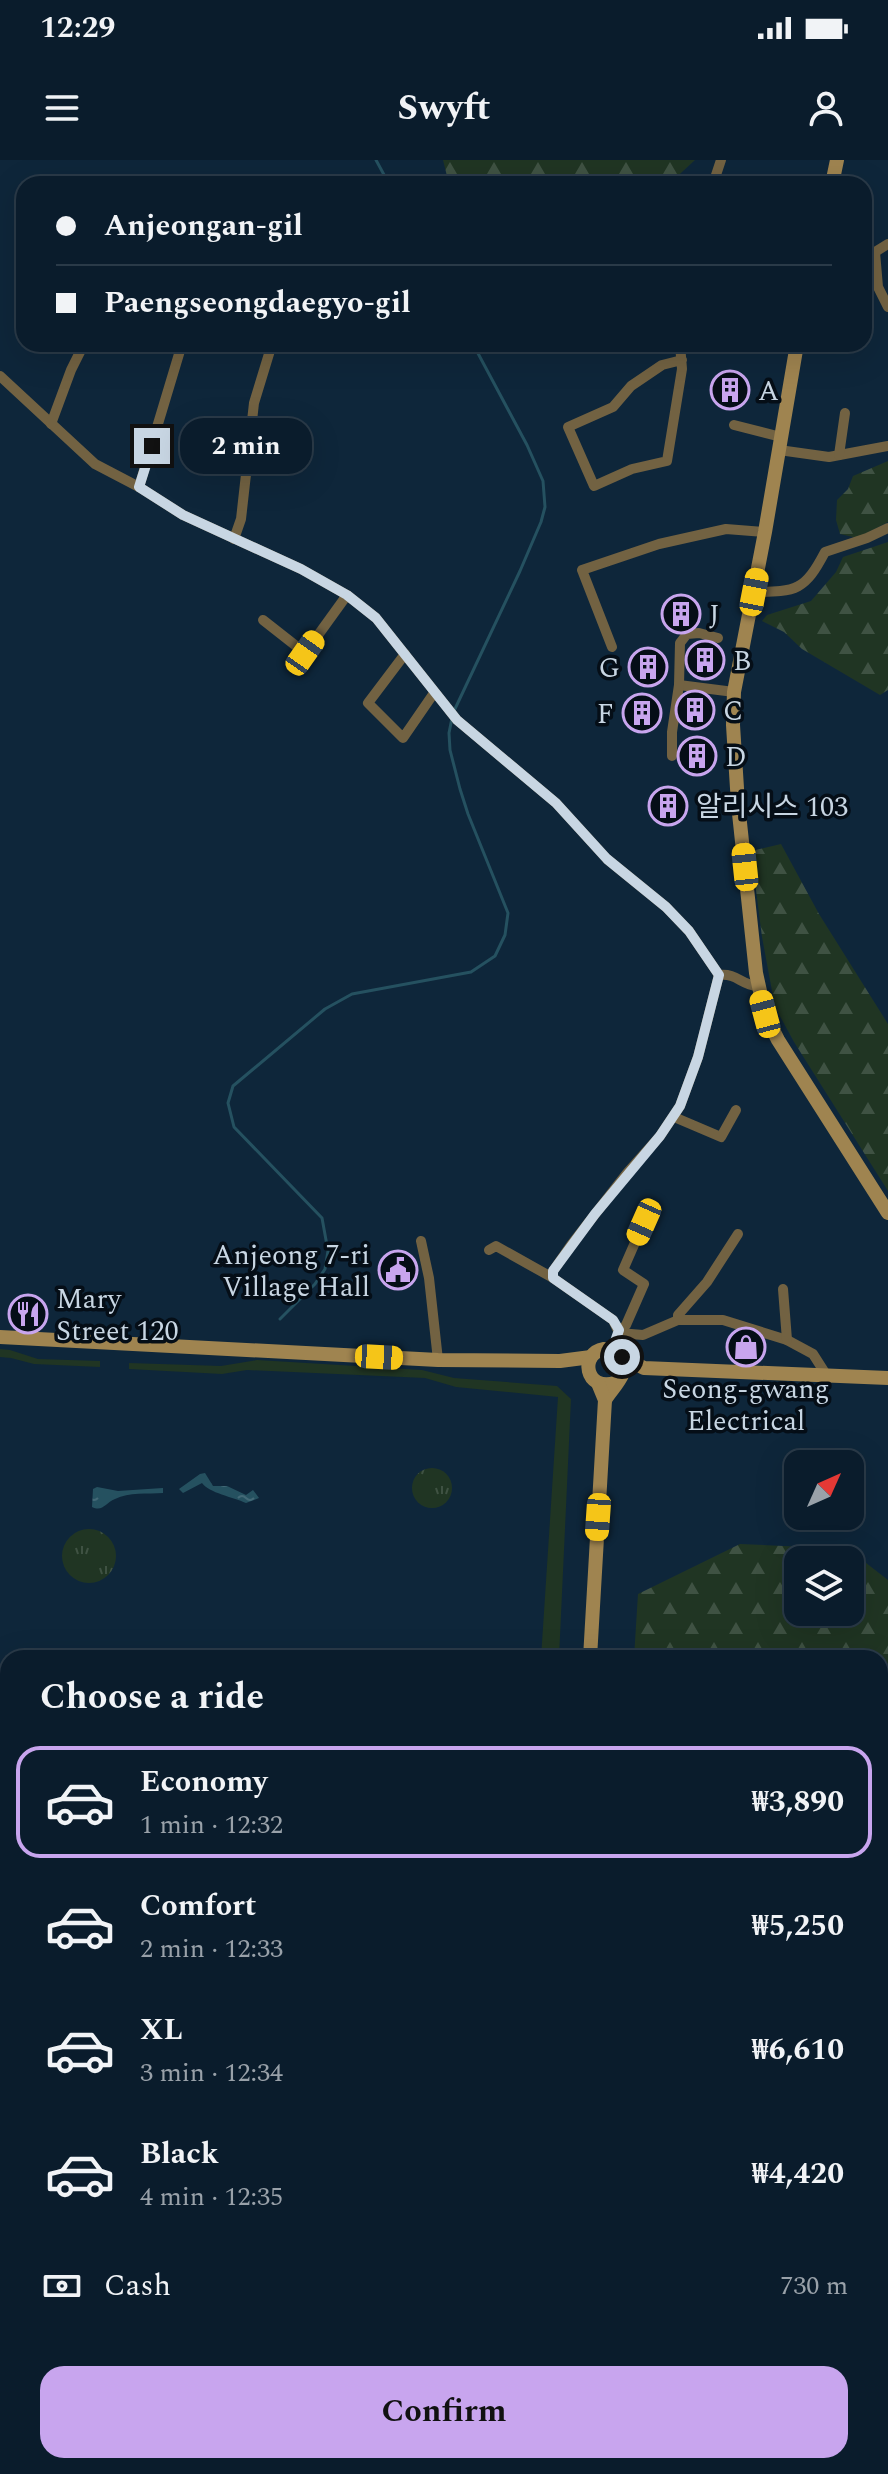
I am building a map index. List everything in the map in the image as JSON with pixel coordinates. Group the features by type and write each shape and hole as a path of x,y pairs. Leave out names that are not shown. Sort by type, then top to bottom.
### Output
{"street":[{"path":"872,261 878,287 888,307"},
{"path":"51,424 80,352"},
{"path":"139,487 180,352"},
{"path":"234,539 241,519 254,403 270,352"},
{"path":"681,352 682,360 682,369 667,461 632,469 594,486 568,427 613,407 631,386 662,365 682,360"},
{"path":"796,352 734,692 738,804 758,986 765,1014 778,1040 888,1213"},
{"path":"0,376 95,464 183,515 301,569 347,595 376,618 454,717 556,803 607,859 666,907 689,931 719,975 698,1057 674,1117 571,1245 553,1271 553,1278"},
{"path":"839,455 845,413"},
{"path":"734,425 780,444 824,457 888,446"},
{"path":"754,592 780,592 802,586 825,552 888,528"},
{"path":"612,647 582,570 659,544 726,529 765,532"},
{"path":"295,667 347,595"},
{"path":"263,620 305,653"},
{"path":"672,756 680,643 687,634 699,633 718,638"},
{"path":"405,654 368,703 403,738 434,693"},
{"path":"679,685 734,692"},
{"path":"719,975 735,975 747,984 758,986"},
{"path":"674,1117 721,1137 736,1110"},
{"path":"619,1332 626,1325 644,1284 623,1270 644,1222"},
{"path":"678,1320 678,1315 707,1282 738,1234"},
{"path":"421,1241 429,1278 438,1360"},
{"path":"489,1250 496,1246 553,1278 613,1320 619,1332 617,1354 624,1363 619,1379 605,1400 590,1650"},
{"path":"783,1289 787,1340"},
{"path":"619,1332 643,1335 678,1320 723,1320 787,1340 813,1354 827,1376"},
{"path":"0,1337 438,1360 560,1361 591,1357 601,1350 617,1354 644,1368 888,1378"},
{"path":"591,1357 588,1369 605,1400"},
{"path":"560,1361 603,1385 644,1368"}],"green space":[{"path":"443,160 695,160 678,176 447,176"},
{"path":"888,461 888,522 857,538 840,534 836,520 837,500 848,489 853,476"},
{"path":"888,542 888,690 880,695 802,649 784,632 762,621 767,615 811,601 836,572 843,557"},
{"path":"781,844 819,914 888,1024 888,1191 775,1007 751,851"},
{"path":"0,1349 38,1359 100,1361 100,1367 34,1364 0,1357"},
{"path":"257,1360 422,1370 454,1378 557,1386 571,1399 559,1650 542,1650 558,1397 456,1387 425,1378 247,1370 222,1374 129,1369 129,1363 221,1366"},
{"path":"432,1468 446,1474 452,1488 446,1502 432,1508 418,1502 412,1488 418,1474"},
{"path":"89,1529 108,1537 116,1556 108,1575 89,1583 70,1575 62,1556 70,1537"},
{"path":"740,1544 784,1546 784,1626 864,1626 864,1561 888,1580 888,1650 634,1650 638,1594"}],"water":[{"path":"205,1473 213,1486 227,1486 246,1495 253,1490 259,1498 246,1503 216,1492 202,1483 183,1493 179,1489"},
{"path":"163,1488 163,1493 126,1495 96,1508 92,1507 93,1489 118,1491"}],"waterway":[{"path":"376,160 385,176"},
{"path":"454,711 520,571 545,507 543,481 477,352"},
{"path":"280,1319 315,1284 325,1269 328,1251 322,1218 234,1127 228,1103 233,1086 325,1009 352,994 471,972 495,956 505,935 508,913 468,814 450,750 452,718"}],"place":[{"name":"A","path":"730,390"},
{"name":"J","path":"681,614"},
{"name":"B","path":"705,660"},
{"name":"G","path":"648,667"},
{"name":"C","path":"695,710"},
{"name":"F","path":"642,713"},
{"name":"D","path":"697,756"},
{"name":"알리시스 103","path":"668,806"},
{"name":"Anjeong 7-ri Village Hall","path":"398,1270"},
{"name":"Mary Street 120","path":"28,1314"},
{"name":"Seong-gwang Electrical","path":"746,1347"}],"route":[{"path":"152,446 139,487 183,515 301,569 347,595 376,618 457,720 556,803 607,859 666,907 689,931 719,975 698,1057 674,1117 553,1271 553,1278 613,1320 619,1330 612,1350 622,1357"}]}
